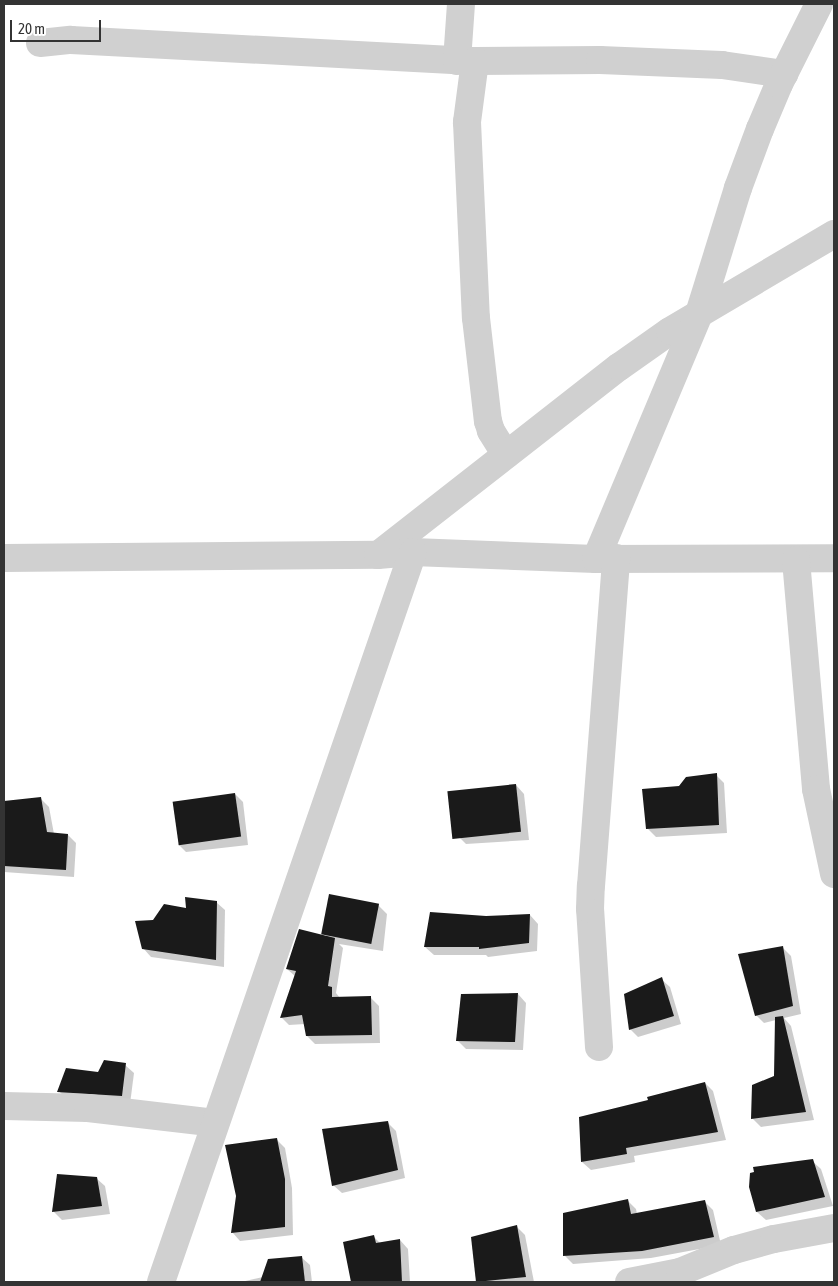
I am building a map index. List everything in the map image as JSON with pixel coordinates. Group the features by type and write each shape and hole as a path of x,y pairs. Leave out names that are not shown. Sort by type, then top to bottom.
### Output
{"street":[{"path":"461,4 466,61 476,318 488,421 491,431 506,455"},
{"path":"599,1047 590,909 606,559 699,314 738,188 784,74 819,4"},
{"path":"40,43 71,40 466,61 600,60 722,65 784,74"},
{"path":"378,555 619,367 699,314 834,234"},
{"path":"161,1282 413,552"},
{"path":"4,558 378,555 413,552 606,559 796,560 834,558"},
{"path":"796,560 816,789 834,874"},
{"path":"4,1106 88,1108 215,1123"},
{"path":"629,1282 680,1272 734,1250 774,1239 834,1228"}],"building":[{"path":"717,773 719,825 646,829 642,789 679,786 686,777"},
{"path":"516,784 521,832 452,839 447,791"},
{"path":"235,793 241,837 179,845 173,802"},
{"path":"41,797 47,832 68,834 66,870 4,866 4,801"},
{"path":"329,894 379,904 371,944 321,934"},
{"path":"185,897 217,901 216,960 142,949 135,921 153,920 164,904 186,908"},
{"path":"430,912 486,916 530,914 529,943 479,949 479,947 424,947"},
{"path":"299,929 335,938 328,986 332,987 332,997 371,996 372,1035 306,1036 302,1015 280,1018 296,971 286,969"},
{"path":"783,946 793,1006 755,1016 738,954"},
{"path":"662,977 674,1016 629,1030 624,994"},
{"path":"518,993 515,1042 456,1041 461,994"},
{"path":"783,1016 806,1112 751,1119 752,1085 774,1076 775,1017"},
{"path":"104,1060 126,1063 122,1096 57,1092 66,1068 98,1072"},
{"path":"705,1082 718,1132 626,1148 627,1154 581,1162 579,1117 648,1100 647,1097"},
{"path":"388,1121 398,1170 332,1186 322,1129"},
{"path":"277,1138 285,1179 285,1227 231,1233 236,1196 225,1145"},
{"path":"813,1159 825,1197 756,1212 749,1187 750,1173 754,1172 753,1167"},
{"path":"57,1174 97,1177 102,1206 52,1212"},
{"path":"628,1199 631,1214 705,1200 714,1237 642,1251 563,1256 563,1213"},
{"path":"517,1225 526,1277 476,1282 471,1237"},
{"path":"374,1235 376,1243 400,1239 402,1282 351,1282 343,1242"},
{"path":"302,1256 305,1282 260,1282 268,1259"}]}
